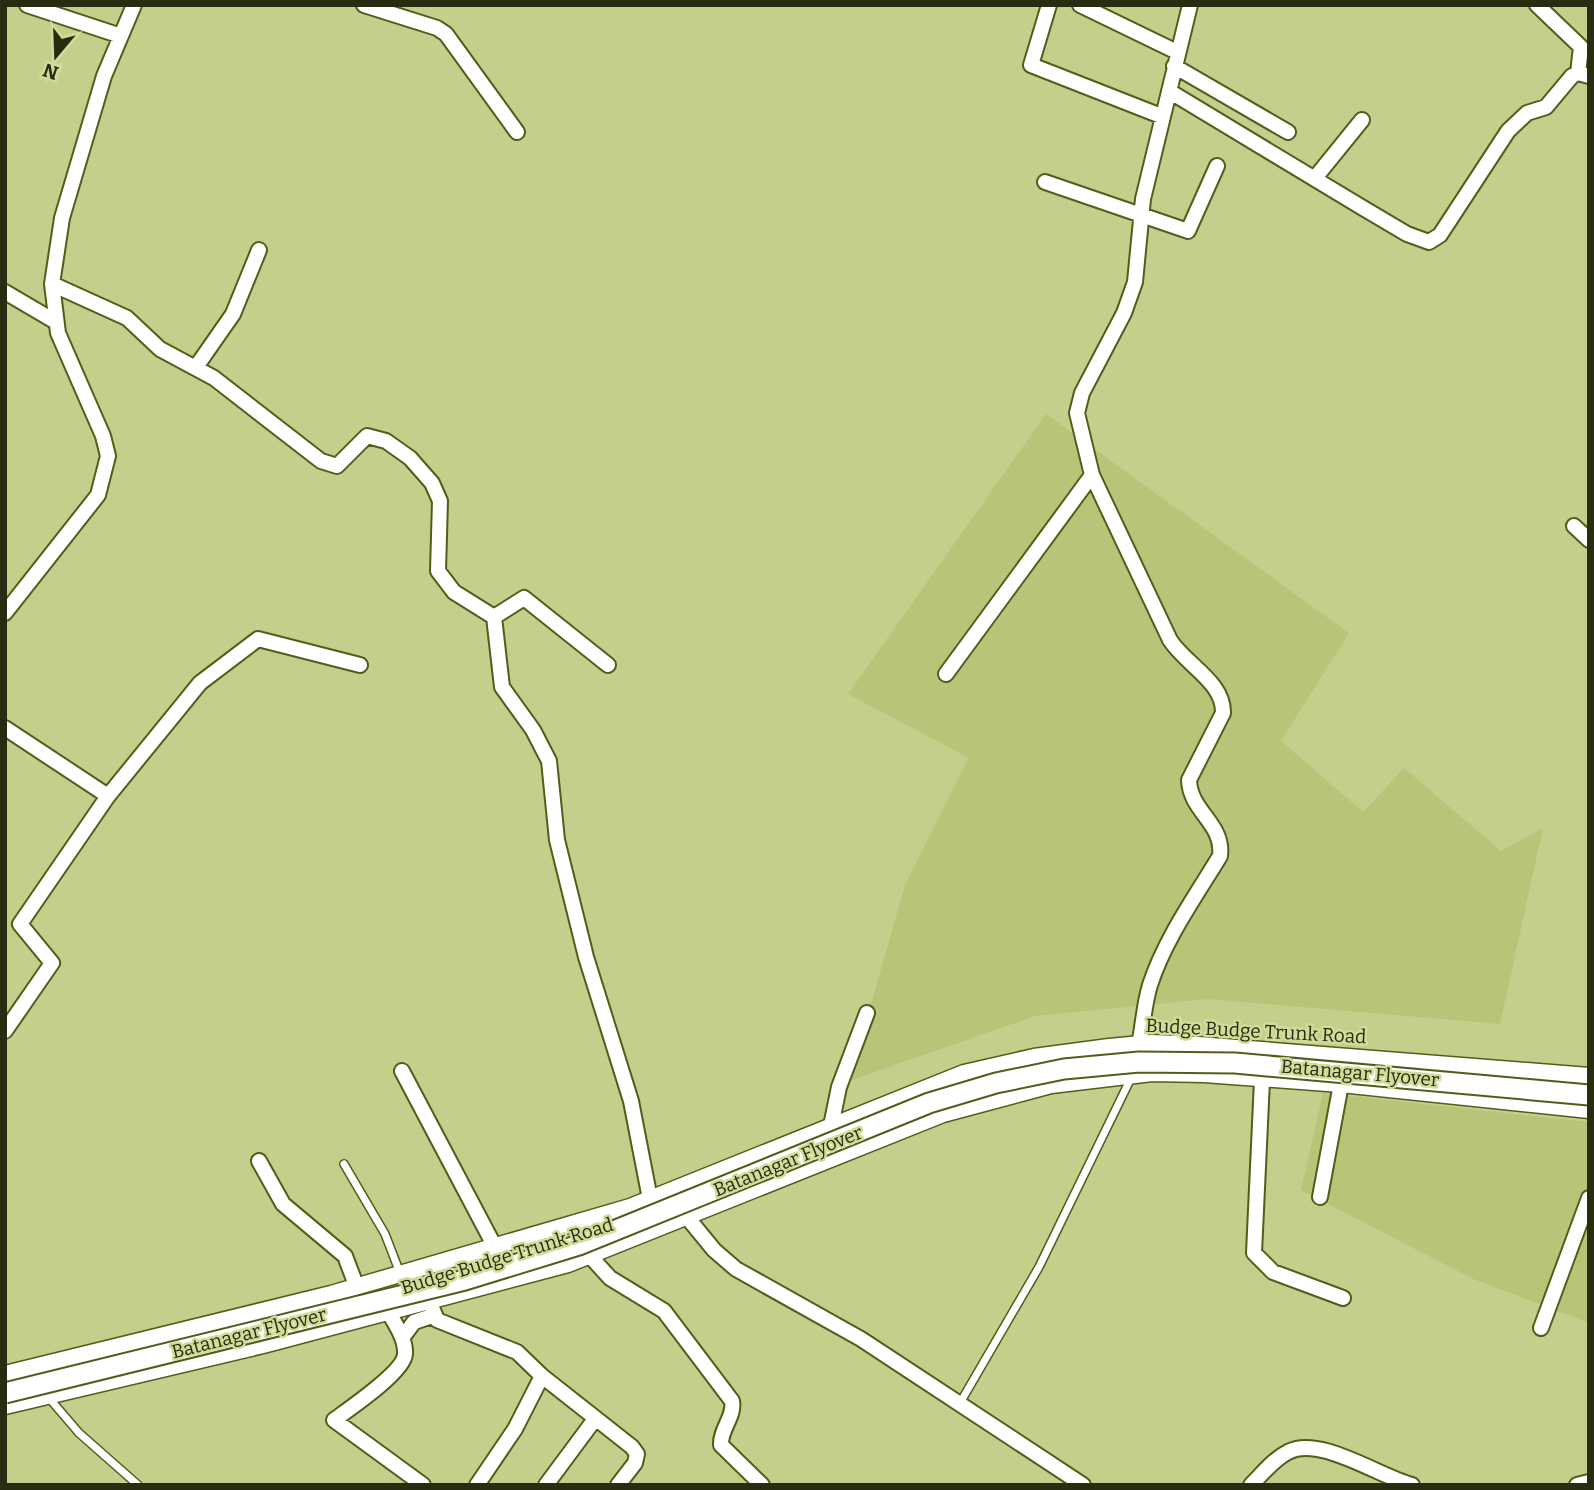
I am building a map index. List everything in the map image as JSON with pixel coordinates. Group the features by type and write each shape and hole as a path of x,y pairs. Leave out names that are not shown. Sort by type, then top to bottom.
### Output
{"main road":[{"name":"Batanagar Flyover","path":"5,1393 465,1280 579,1245 929,1103 996,1083 1063,1069 1139,1062 1234,1063 1589,1095"}],"street":[{"path":"27,5 121,36"},
{"path":"5,613 98,495 105,479 108,457 103,436 58,333 52,284 62,218 104,75 134,5"},
{"path":"364,5 437,28 446,34 517,132"},
{"path":"1049,5 1031,65 1161,117"},
{"path":"1080,5 1175,59 1288,132"},
{"path":"1132,1076 1151,982 1172,937 1220,856 1222,842 1216,828 1195,805 1189,780 1223,713 1223,701 1216,688 1180,655 1170,640 1091,475 1077,413 1082,393 1128,303 1140,248 1143,199 1190,5"},
{"path":"1169,91 1407,234 1419,240 1436,240 1508,131 1527,113 1546,107 1572,76 1583,75 1581,47 1537,5"},
{"path":"1315,178 1362,120"},
{"path":"1045,182 1188,231 1217,166"},
{"path":"196,367 233,314 258,250"},
{"path":"52,284 115,311 160,349 196,367 330,465 343,464 367,436 386,441 410,458 439,493 438,557 443,581 454,592 494,617"},
{"path":"5,292 56,322"},
{"path":"947,674 1091,475"},
{"path":"1574,526 1589,540"},
{"path":"494,617 524,598 608,665"},
{"path":"494,617 502,687 533,730 549,761 557,840 586,957 628,1088 650,1199"},
{"path":"5,1031 52,963 20,924 108,796 200,683 258,639 360,665"},
{"path":"5,728 108,796"},
{"path":"831,1126 839,1087 867,1013"},
{"name":"Budge Budge Trunk Road","path":"5,1374 331,1294 356,1285 496,1249 650,1199 964,1073 1034,1057 1139,1045 1211,1045 1589,1076"},
{"path":"402,1071 496,1249"},
{"name":"Budge Budge Trunk Road","path":"5,1406 389,1313 433,1309 590,1256 943,1114 1051,1085 1132,1076 1204,1074 1341,1084 1589,1110"},
{"path":"1262,1080 1254,1253 1273,1272 1343,1298"},
{"path":"1320,1197 1341,1084"},
{"path":"259,1161 284,1205 345,1256 356,1285"},
{"path":"1541,1328 1589,1198"},
{"path":"687,1217 714,1250 736,1269 862,1339 1083,1485"},
{"path":"590,1256 610,1278 664,1311 732,1401 734,1409 721,1437 722,1445 762,1485"},
{"path":"402,1338 414,1322 433,1309 446,1325 498,1342 517,1352 542,1376 632,1447 637,1454 635,1462 618,1485"},
{"path":"389,1313 402,1338 405,1355 401,1363 366,1397 334,1420 423,1485"},
{"path":"477,1485 515,1429 542,1376"},
{"path":"546,1485 595,1419"},
{"path":"1251,1485 1285,1453 1301,1446 1322,1449 1412,1485"},
{"path":"1577,1485 1589,1482"}],"lane":[{"path":"960,1403 1039,1267 1132,1076"},
{"path":"344,1164 385,1234 400,1274"},
{"path":"418,1269 433,1309"},
{"path":"46,1395 79,1433 138,1485"}],"shaded area":[{"path":"1046,414 1349,633 1281,741 1363,812 1404,768 1501,851 1543,828 1500,1024 1208,999 1035,1016 849,1081 905,885 969,758 848,694"},
{"path":"1323,1093 1589,1122 1589,1323 1473,1279 1301,1190"}]}
